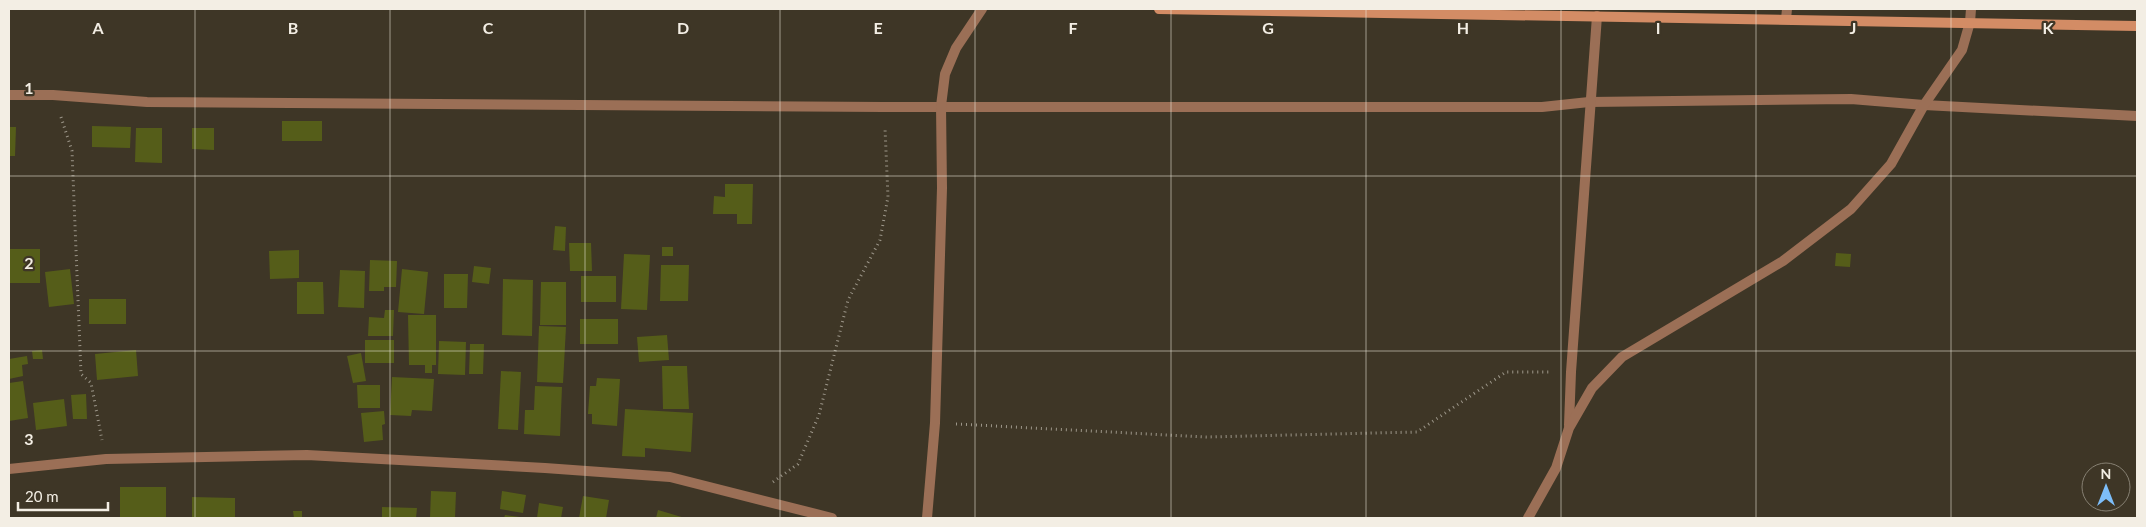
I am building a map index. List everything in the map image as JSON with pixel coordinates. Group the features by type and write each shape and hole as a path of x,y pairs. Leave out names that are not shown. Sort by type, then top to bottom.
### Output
{"main road":[{"path":"1159,9 1597,16 1628,13 1786,14 1970,22 2137,26"}],"street":[{"path":"927,518 935,423 942,188 941,106 946,74 956,48 982,9"},
{"path":"1528,518 1556,468 1569,428 1592,388 1622,357 1783,261 1851,209 1891,164 1924,105 1962,50 1970,22 1971,9"},
{"path":"1569,428 1589,102 1597,16"},
{"path":"9,95 54,95 147,102 884,107 1542,107 1589,102 1851,99 1924,105 2137,116"},
{"path":"9,469 106,459 307,455 545,468 670,478 832,518"}],"path":[{"path":"54,95 72,151 81,374 91,383 106,459"},
{"path":"750,498 798,464 819,415 848,300 880,240 888,197 884,107"},
{"path":"935,423 1206,437 1417,432 1506,372 1571,372"}],"building":[{"path":"282,121 322,121 322,141 282,141"},
{"path":"92,126 131,127 130,148 92,147"},
{"path":"9,127 16,127 15,156 9,156"},
{"path":"136,128 162,128 162,163 135,162"},
{"path":"192,128 214,128 214,150 192,149"},
{"path":"725,184 753,184 752,224 737,224 737,214 713,214 714,196 725,197"},
{"path":"555,226 566,227 565,251 553,250"},
{"path":"569,243 591,243 592,271 570,271"},
{"path":"662,247 673,247 673,256 662,256"},
{"path":"9,249 40,249 40,283 9,283"},
{"path":"299,250 299,278 270,279 269,251"},
{"path":"1836,253 1851,254 1850,267 1835,266"},
{"path":"624,254 650,255 647,310 621,309"},
{"path":"370,260 397,261 396,287 384,287 384,291 369,291"},
{"path":"661,265 689,265 688,301 660,301"},
{"path":"474,266 491,268 489,284 472,282"},
{"path":"70,269 74,304 49,307 45,272"},
{"path":"402,269 428,272 424,314 398,312"},
{"path":"340,270 365,271 364,308 338,307"},
{"path":"444,274 468,274 467,308 444,308"},
{"path":"581,276 616,276 616,302 581,302"},
{"path":"503,279 533,280 532,336 502,335"},
{"path":"297,282 323,282 324,314 297,314"},
{"path":"541,282 566,282 566,325 540,325"},
{"path":"89,299 126,299 126,324 89,324"},
{"path":"385,310 394,310 393,336 368,336 369,317 384,318"},
{"path":"408,315 436,315 436,365 432,365 432,373 425,373 425,365 409,365"},
{"path":"580,319 618,319 618,344 580,344"},
{"path":"539,326 566,327 563,383 537,382"},
{"path":"667,335 669,360 639,362 637,337"},
{"path":"365,340 394,340 394,363 365,363"},
{"path":"439,341 466,342 465,375 438,374"},
{"path":"470,344 484,344 483,374 469,374"},
{"path":"42,350 43,359 33,359 32,351"},
{"path":"136,350 138,376 97,380 95,354"},
{"path":"361,353 366,381 353,383 347,356"},
{"path":"27,356 28,364 22,365 23,376 9,379 9,359"},
{"path":"662,366 687,366 689,409 663,409"},
{"path":"501,371 521,372 518,430 498,429"},
{"path":"392,377 434,379 432,411 412,410 411,416 390,415"},
{"path":"597,378 620,379 617,426 592,424 592,414 588,414 590,386 596,386"},
{"path":"23,381 28,418 9,421 9,383"},
{"path":"357,385 380,385 380,408 358,408"},
{"path":"535,386 562,387 560,436 524,434 525,410 534,410"},
{"path":"86,394 87,419 73,419 71,395"},
{"path":"64,399 67,426 36,430 33,403"},
{"path":"625,409 693,413 691,452 645,448 645,457 622,456"},
{"path":"384,411 385,424 382,425 383,440 364,442 361,413"},
{"path":"120,487 166,487 166,518 120,518"},
{"path":"431,491 456,492 455,518 430,518"},
{"path":"502,491 526,495 523,513 500,509"},
{"path":"583,496 609,500 606,518 579,518"},
{"path":"192,497 235,498 235,518 192,518"},
{"path":"539,503 563,507 561,518 537,518"},
{"path":"382,507 417,508 416,518 382,518"},
{"path":"658,510 685,518 656,518"},
{"path":"293,511 302,511 302,518 294,518"},
{"path":"505,515 520,517 520,518 504,518"}]}
